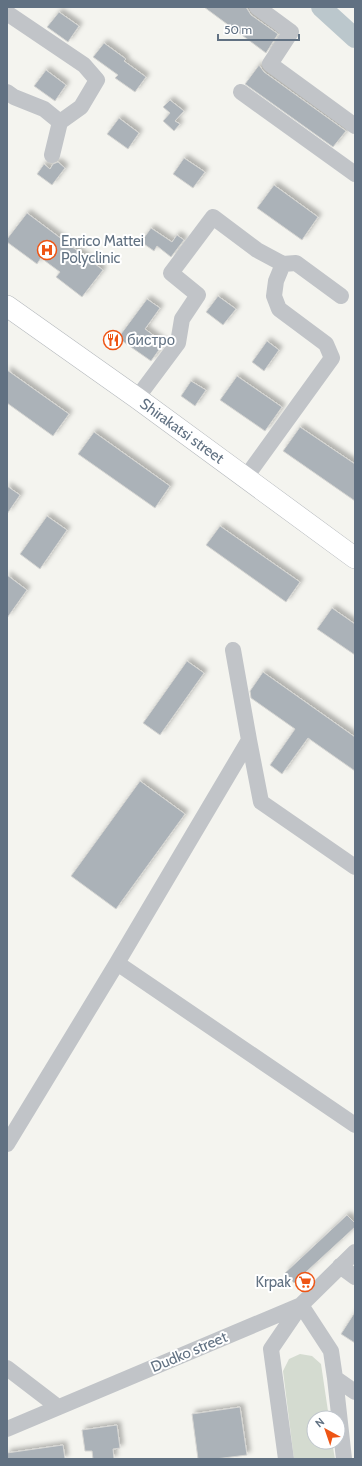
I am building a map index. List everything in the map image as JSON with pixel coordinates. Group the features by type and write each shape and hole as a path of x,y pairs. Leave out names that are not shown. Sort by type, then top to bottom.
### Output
{"main road":[{"name":"Shirakatsi street","path":"7,306 137,398 355,558"}],"street":[{"path":"257,7 291,32 270,64 355,126"},
{"path":"7,13 84,65 97,80 81,107 60,122 52,155"},
{"path":"7,92 14,97 44,109 60,122"},
{"path":"241,92 355,174"},
{"path":"137,398 178,344 182,319 198,295 171,273 213,217 257,250 283,264 296,263 341,296"},
{"path":"246,477 332,358 326,344 279,309 274,296 276,281 283,264"},
{"path":"233,650 261,802 355,867"},
{"path":"7,1144 117,963 249,740"},
{"path":"117,963 355,1125"},
{"name":"Dudko street","path":"7,1430 58,1407 301,1305 355,1252"},
{"path":"340,1266 355,1277"},
{"path":"286,1459 271,1349 301,1305 331,1351 344,1459"},
{"path":"7,1368 58,1407"},
{"path":"335,1378 355,1392"}],"shaded area":[{"path":"300,1354 312,1356 321,1364 328,1410 306,1410 306,1450 333,1450 335,1459 294,1459 283,1371 289,1359"}],"building":[{"path":"204,7 246,7 251,15 278,34 266,53"},
{"path":"59,12 79,26 68,42 47,27"},
{"path":"104,43 126,59 124,61 146,77 135,92 115,78 118,75 93,57"},
{"path":"259,65 264,72 346,131 333,147 245,84"},
{"path":"46,70 66,85 55,101 34,86"},
{"path":"170,100 184,111 175,121 180,124 174,131 163,121 170,113 163,107"},
{"path":"119,118 139,133 128,149 107,134"},
{"path":"184,158 205,172 193,188 173,174"},
{"path":"58,162 65,168 52,185 37,174 44,164 50,169 53,164"},
{"path":"274,185 318,217 302,240 257,208"},
{"name":"Enrico Mattei Polyclinic","path":"27,213 103,270 82,297 56,277 60,272 41,258 37,264 7,242 7,239"},
{"path":"151,228 172,242 177,235 184,240 171,257 157,246 154,251 141,242"},
{"path":"218,296 236,309 223,325 206,312"},
{"path":"147,299 160,308 145,329 164,343 151,361 118,338"},
{"path":"267,341 279,350 264,371 252,362"},
{"path":"7,370 69,414 53,436 7,403"},
{"path":"237,376 282,407 265,431 220,400"},
{"path":"191,381 206,390 195,406 181,396"},
{"path":"300,427 355,464 355,501 283,451"},
{"path":"94,432 170,486 155,508 78,454"},
{"path":"7,486 20,495 7,514"},
{"path":"47,516 67,530 40,569 20,554"},
{"path":"220,526 300,582 286,602 206,545"},
{"path":"7,575 27,590 7,618"},
{"path":"332,608 355,624 355,655 317,629"},
{"path":"187,661 204,673 160,735 143,723"},
{"path":"263,672 355,737 355,771 308,738 282,774 270,765 295,729 251,698 250,691"},
{"path":"140,781 185,814 116,909 71,876"},
{"path":"347,1215 355,1223 355,1227 294,1283 285,1273"},
{"path":"355,1312 355,1343 341,1334"},
{"path":"240,1407 247,1455 215,1459 198,1459 192,1414"},
{"path":"117,1425 120,1448 113,1449 114,1459 93,1459 92,1451 85,1451 82,1430"},
{"path":"63,1445 65,1459 7,1459 7,1453"}],"waterway":[{"path":"321,7 355,38"}],"place":[{"name":"Enrico Mattei Polyclinic","path":"47,250"},
{"name":"бистро","path":"113,340"},
{"name":"Krpak","path":"305,1282"}]}
